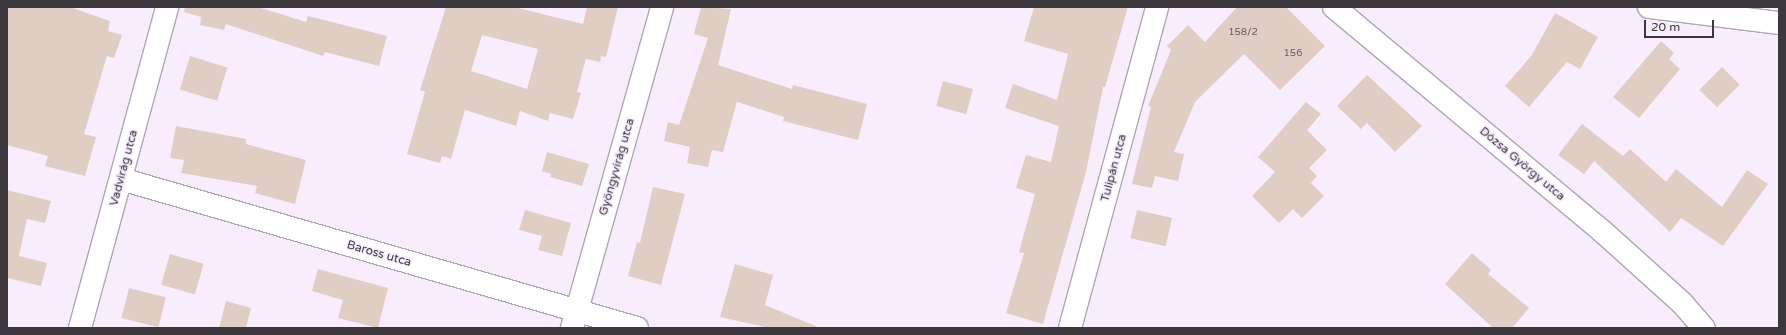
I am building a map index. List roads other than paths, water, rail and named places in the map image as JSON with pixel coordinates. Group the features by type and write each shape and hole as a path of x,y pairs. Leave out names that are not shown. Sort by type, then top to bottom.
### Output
{"street":[{"name":"Vadvirág utca","path":"80,328 167,7"},
{"name":"Gyöngyvirág utca","path":"574,319 662,7"},
{"name":"Tulipán utca","path":"1070,328 1157,7"},
{"name":"Dózsa György utca","path":"1334,7 1602,231 1682,303 1704,328"},
{"path":"1662,8 1779,23"},
{"name":"Baross utca","path":"121,179 574,319 637,328"}]}
